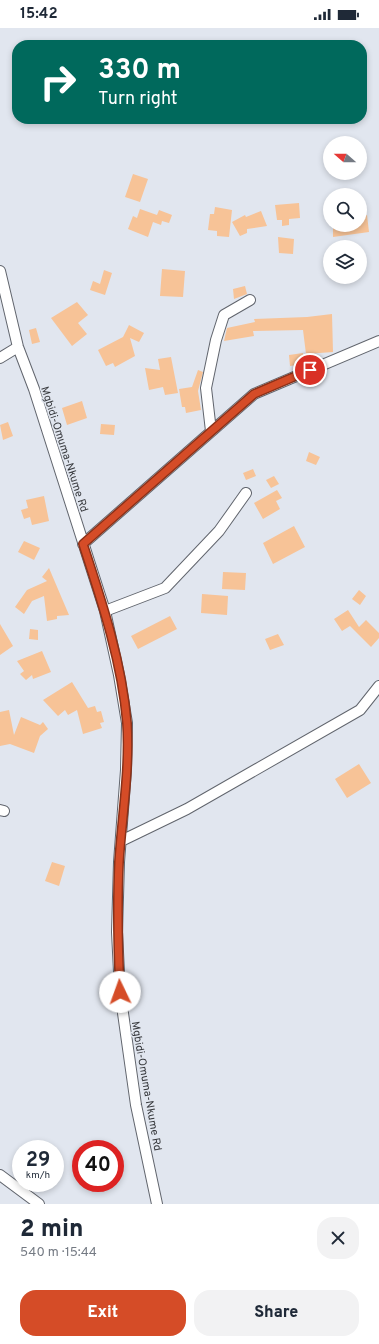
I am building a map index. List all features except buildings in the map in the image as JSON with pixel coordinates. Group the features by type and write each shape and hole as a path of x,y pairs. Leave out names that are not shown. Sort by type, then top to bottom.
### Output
{"street":[{"name":"Mgbidi-Omuma-Nkume Rd","path":"0,271 18,347 34,389 105,611 119,675 127,723 126,770 117,932 120,992 136,1105 157,1204"},
{"path":"212,431 206,388 216,340 224,315 250,300"},
{"path":"83,544 254,394 379,341"},
{"path":"0,358 18,347"},
{"path":"105,611 165,588 219,531 246,493"},
{"path":"121,841 187,810 360,710 379,686"},
{"path":"0,1175 39,1204"}],"route":[{"path":"120,992 117,932 119,862 126,770 127,723 119,675 105,611 83,544 254,394 310,370"}]}
